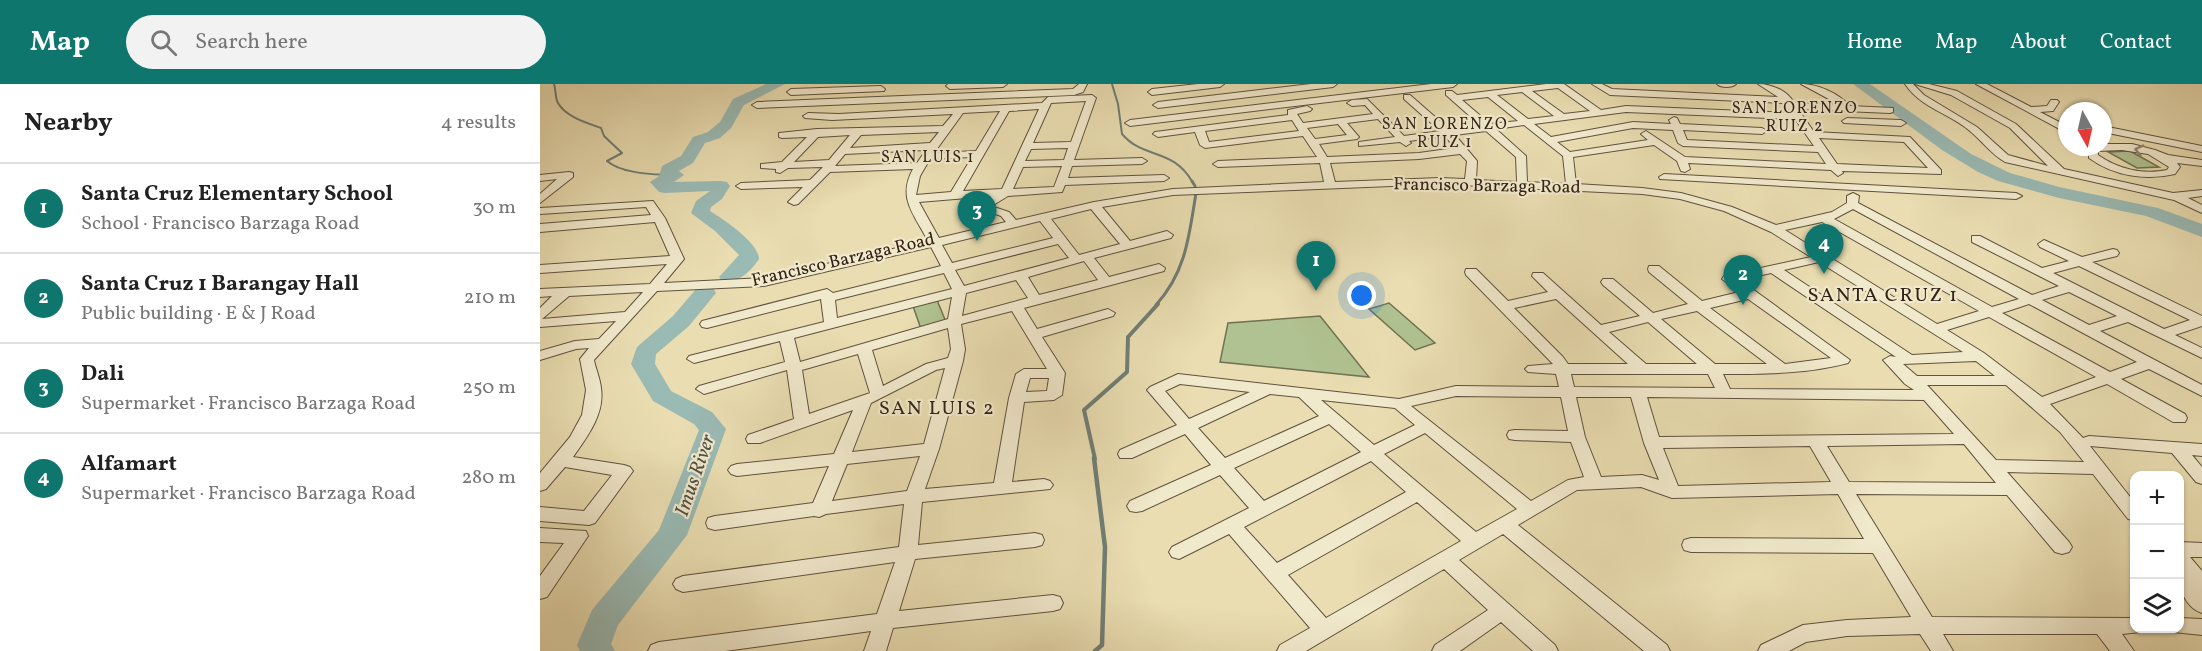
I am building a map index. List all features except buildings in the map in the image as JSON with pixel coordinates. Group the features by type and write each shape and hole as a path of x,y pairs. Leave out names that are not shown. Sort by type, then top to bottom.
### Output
{"street":[{"path":"771,104 805,84"},
{"path":"941,97 951,85 1003,84"},
{"path":"756,105 871,100 912,95 941,97 1074,92 1080,90 1083,84"},
{"path":"1167,119 1150,88 1220,84"},
{"path":"1158,105 1274,87 1333,84"},
{"path":"1596,84 1611,92 1890,110"},
{"path":"1700,84 1715,111"},
{"path":"1721,84 1732,84"},
{"path":"1762,84 1781,94 1790,103 1854,197 1852,204 1836,215 1778,228"},
{"path":"1805,84 1840,100 1847,121 1859,137"},
{"path":"1909,84 1918,94 1973,128 2004,158 2176,197 2202,210"},
{"path":"1919,84 1954,93 2013,126 2061,172"},
{"path":"1980,84 2058,125"},
{"path":"1130,123 1430,85 1452,92 1490,94 1559,85 1598,112"},
{"path":"791,92 883,86"},
{"path":"871,100 883,86"},
{"path":"1523,89 1586,134"},
{"path":"1452,92 1523,158 1522,182"},
{"path":"1490,94 1568,155 1571,184"},
{"path":"1407,97 1464,150 1472,161 1470,180"},
{"path":"808,116 1006,108 1092,98 1058,190 912,199"},
{"path":"1330,183 1324,159 1292,111 1367,102 1419,156"},
{"path":"2030,110 2050,109 2055,102"},
{"path":"1011,222 1005,214 988,209 990,202 1006,192 1047,103"},
{"path":"955,195 1006,108"},
{"path":"1363,144 1623,109 1670,109 1798,116"},
{"path":"1568,155 1653,142 1633,126 1630,117 1623,109"},
{"path":"1670,109 1683,143 1821,149"},
{"path":"875,651 908,553 914,496 930,449 958,349 954,322 960,291 909,189 922,165 960,110"},
{"path":"899,131 914,112"},
{"path":"1752,113 1782,165"},
{"path":"782,168 835,114"},
{"path":"1158,134 1199,129 1300,125 1381,116"},
{"path":"1312,142 1354,137 1340,121"},
{"path":"1847,121 1901,123"},
{"path":"1218,164 1272,149 1300,125"},
{"path":"1549,140 1633,126 1762,131"},
{"path":"1633,126 1682,160 1937,172 1907,139 1812,135"},
{"path":"782,135 947,129"},
{"path":"1199,129 1205,145 1272,149 1324,159 1419,156 1464,150"},
{"path":"2112,131 2202,149"},
{"path":"794,202 830,166 858,132"},
{"path":"2162,157 2165,141"},
{"path":"1701,144 1709,161 1712,179"},
{"path":"1027,146 1075,145"},
{"path":"2112,147 2132,148 2162,157 2202,163"},
{"path":"843,151 932,151 979,154"},
{"path":"2093,156 2105,164 2126,171 2166,174 2174,170 2173,164 2162,157"},
{"path":"1682,160 1687,178"},
{"path":"1019,164 1068,161 1142,161"},
{"path":"765,166 782,168 922,165"},
{"path":"2150,174 2176,197"},
{"path":"540,178 569,175 540,200"},
{"path":"1664,177 2016,196"},
{"path":"1061,182 1164,178"},
{"name":"Francisco Barzaga Road","path":"1470,180 1671,194 1728,209 1778,228"},
{"name":"Francisco Barzaga Road","path":"540,293 562,294 654,288 801,275 1091,201 1172,191 1330,183 1470,180 1650,189 1698,197 1751,213 1939,328 2011,381 2066,428 2130,509"},
{"path":"741,186 814,183"},
{"name":"Francisco Barzaga Road","path":"1011,222 1172,191"},
{"path":"2176,197 2202,193"},
{"path":"540,211 649,203 659,218 678,259"},
{"path":"1852,204 2202,390"},
{"path":"1094,205 1127,245"},
{"path":"1043,217 1059,240 1106,282"},
{"path":"540,228 659,218"},
{"path":"1824,218 2179,418"},
{"path":"694,359 1167,235"},
{"path":"1976,239 2202,354"},
{"path":"828,298 1059,240"},
{"path":"2043,244 2202,321"},
{"path":"2041,272 2113,254"},
{"path":"1533,369 1714,371 1782,369 1843,360 1729,279 1824,257"},
{"path":"540,269 678,259"},
{"path":"540,486 584,428 592,410 595,392 587,359 678,259"},
{"path":"704,389 1159,268"},
{"path":"1654,269 1698,306 1782,369"},
{"path":"1773,269 1910,360"},
{"path":"1471,272 1558,360 1563,370 1577,437 1595,483"},
{"path":"1020,275 1036,301"},
{"path":"1538,276 1643,370"},
{"path":"764,280 766,309"},
{"path":"1608,282 1714,371 1725,394"},
{"path":"1939,328 2071,287"},
{"path":"707,324 826,293 831,324"},
{"path":"540,315 562,294"},
{"name":"Francisco Barzaga Road","path":"540,298 562,294"},
{"path":"1505,306 1558,294"},
{"path":"1598,330 1750,294"},
{"path":"1016,306 1057,373 1054,395 1017,398"},
{"path":"1033,335 1108,313"},
{"path":"540,323 628,316"},
{"path":"2087,330 2129,317"},
{"path":"2163,334 2202,321"},
{"name":"Francisco Barzaga Road","path":"1939,328 1990,355 2048,400 2090,441 2130,493"},
{"path":"786,334 794,366 802,423"},
{"path":"540,356 575,345 600,343"},
{"path":"819,511 871,398 864,348"},
{"path":"1979,356 1890,360 1910,381 1928,395 2062,547"},
{"path":"754,439 871,398 931,368 956,361"},
{"path":"2048,400 2150,363"},
{"path":"1002,488 1017,398 1024,374 1057,373"},
{"path":"1261,510 1155,390 1178,379 1400,404 1456,391 1928,395"},
{"path":"1910,381 2011,381"},
{"path":"1126,454 1269,389"},
{"path":"1302,393 1476,543"},
{"path":"1638,393 1652,443 1672,492"},
{"path":"1400,404 1530,510"},
{"path":"1136,506 1330,417"},
{"path":"1179,552 1426,426"},
{"path":"1515,435 1577,437"},
{"path":"1652,443 1968,439"},
{"path":"1815,441 1942,651"},
{"path":"2090,441 2202,450"},
{"path":"2177,448 2202,478"},
{"path":"737,470 930,449"},
{"path":"540,514 589,518 624,471 559,460"},
{"path":"1992,466 2099,468"},
{"path":"1288,651 1574,484 1642,481 1672,492 1844,488 2012,489"},
{"path":"715,523 819,511 914,496 1044,485"},
{"path":"1276,573 1418,494"},
{"path":"1232,525 1324,630"},
{"path":"1505,525 1659,651"},
{"path":"540,535 579,536 540,591"},
{"path":"683,584 908,553 1035,540"},
{"path":"1691,546 1878,546"},
{"path":"2184,549 2202,550"},
{"path":"1445,559 1547,651"},
{"path":"2184,562 2202,586"},
{"path":"2184,579 2202,605"},
{"path":"659,651 885,621 1053,603"},
{"path":"1443,651 1502,611"},
{"path":"1769,651 1793,638 1812,632 1847,628 1926,625 2130,626"},
{"path":"2102,626 2123,651"},
{"path":"2184,626 2202,627"}],"green space":[{"path":"2130,151 2159,167 2137,168 2112,154 2112,152"},
{"path":"937,300 946,322 921,329 913,306"},
{"path":"1389,303 1435,343 1415,350 1369,309"},
{"path":"1320,316 1369,377 1220,362 1228,323"}],"waterway":[{"path":"554,84 557,101 562,108 577,119 601,128 604,136 622,153 607,161 627,170 667,175"},
{"name":"Imus River","path":"729,277 749,259 749,254 722,227 700,213 702,205 716,195 721,186 698,185 665,188 659,182 675,175 667,175 668,170 687,159 699,140 714,135 726,125 738,102 778,84"},
{"path":"1112,84 1118,104 1122,134 1140,148 1177,164 1193,183"},
{"path":"1860,84 1965,158 2004,177 2059,193 2151,212 2202,231"},
{"path":"1192,181 1195,186"},
{"path":"1156,305 1174,280 1185,253 1196,193"},
{"name":"Imus River","path":"598,651 594,645 604,619 672,535 713,429 703,418 662,396 643,364 645,352 681,321 705,293"},
{"path":"1095,459 1084,410 1127,372 1128,337 1158,304"},
{"path":"1094,458 1105,547 1102,645 1095,651"}],"place":[{"name":"Dali","path":"977,241"},
{"name":"Alfamart","path":"1824,274"},
{"name":"Santa Cruz Elementary School","path":"1316,291"},
{"name":"Santa Cruz 1 Barangay Hall","path":"1743,305"}],"district":[{"name":"SAN LORENZO RUIZ 2","path":"1795,116"},
{"name":"SAN LORENZO RUIZ 1","path":"1445,132"},
{"name":"SAN LUIS 1","path":"928,156"},
{"name":"SANTA CRUZ 1","path":"1883,294"},
{"name":"SAN LUIS 2","path":"937,407"}]}
